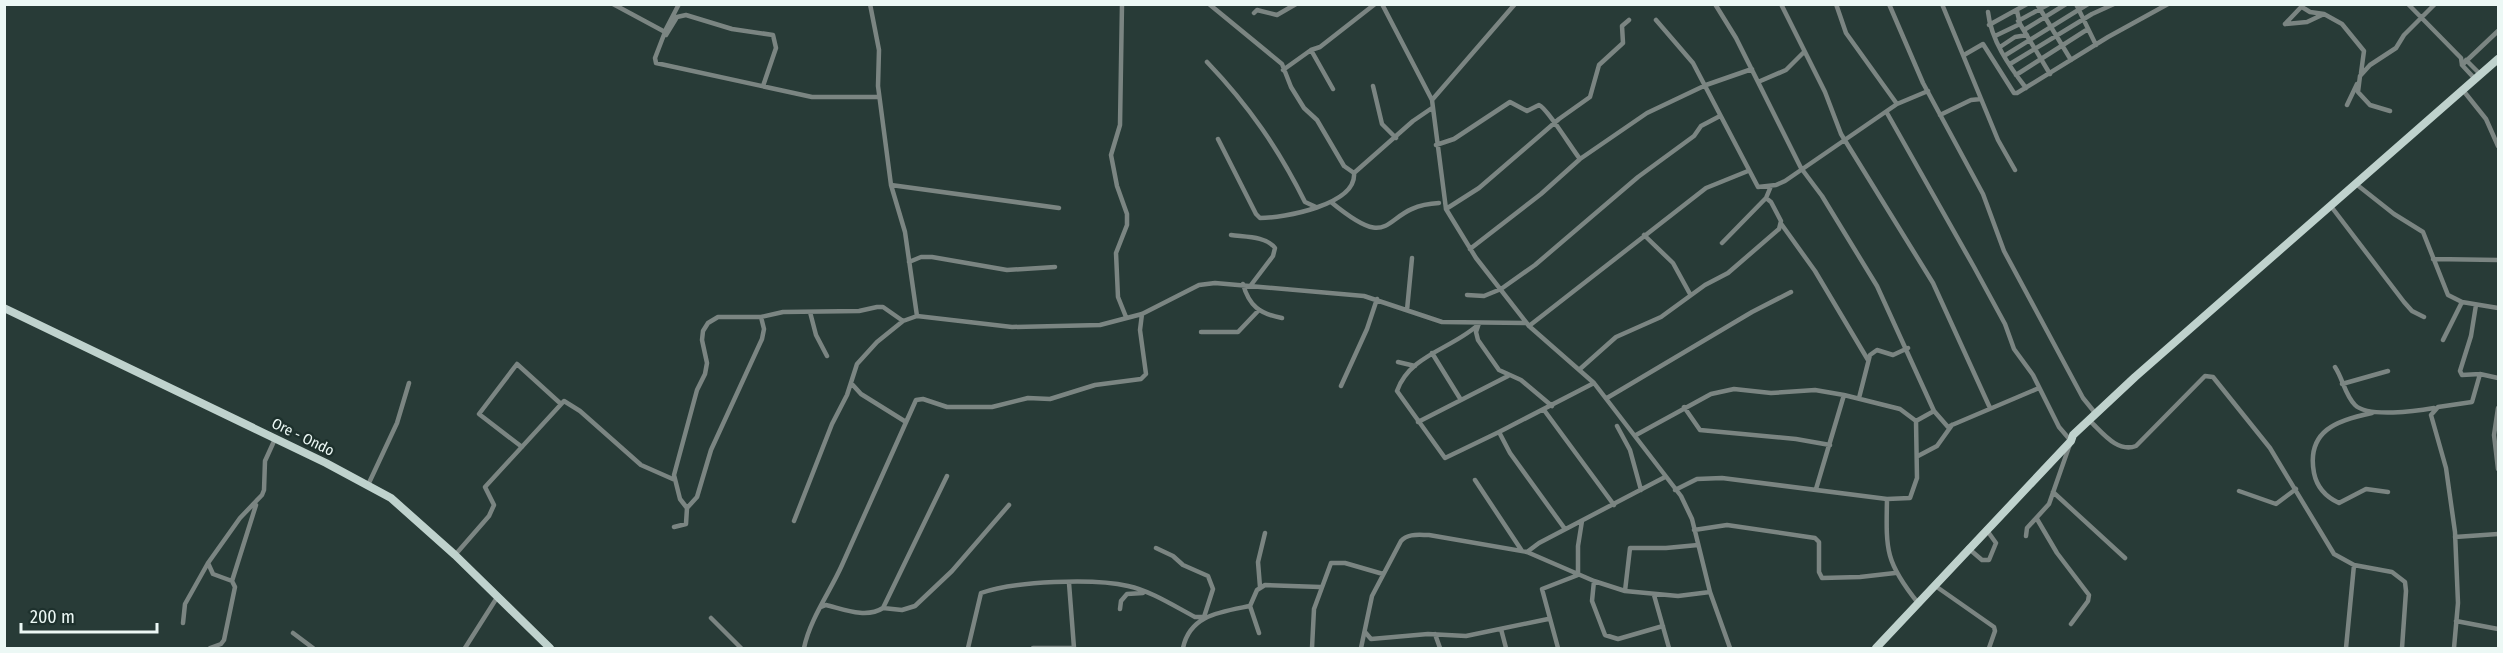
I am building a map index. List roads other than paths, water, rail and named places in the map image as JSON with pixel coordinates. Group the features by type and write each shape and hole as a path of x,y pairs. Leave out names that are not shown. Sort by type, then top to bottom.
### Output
{"main road":[{"path":"1876,648 2093,417 2330,205 2499,59"},
{"name":"Ore - Ondo","path":"4,308 368,485 403,508 455,555 550,648"}],"street":[{"path":"613,4 665,34"},
{"path":"679,4 655,58 656,63 812,97 879,97"},
{"path":"870,4 879,50 879,97 891,185 905,232 918,316"},
{"path":"1122,4 1120,125 1111,155 1117,186 1127,214 1127,225 1118,245 1116,261 1118,297 1126,317"},
{"path":"1209,4 1282,64 1298,98 1317,120 1340,161 1354,173"},
{"path":"1254,13 1257,10 1277,15 1296,4"},
{"path":"1283,70 1311,50 1320,47 1375,4"},
{"path":"1382,4 1432,100 1446,209 1470,249 1528,324 1594,382 1636,435 1687,506 1710,592 1730,648"},
{"path":"1432,100 1515,4"},
{"path":"1715,4 1752,69 1801,168 1822,196 1868,271 1908,348 1934,411 1946,426 2039,388"},
{"path":"1781,4 1803,53 1820,82 1833,118 1845,142 1933,283 1990,408"},
{"path":"1836,4 1846,33 1897,104"},
{"path":"1888,4 1928,91 1983,194 2004,251 2093,417 2120,447 2136,446 2205,376 2209,375 2218,381 2270,448 2334,554 2354,565 2392,572 2405,582 2402,648"},
{"path":"1942,4 1998,140 2015,170"},
{"path":"1989,25 2010,16 2027,4"},
{"path":"1995,36 2039,7 2049,4"},
{"path":"2024,30 2046,19 2066,4"},
{"path":"2076,4 2096,45"},
{"path":"2004,56 2029,38 2052,28 2088,4"},
{"path":"2010,64 2084,19 2114,4"},
{"path":"1964,55 1983,44 2014,93 2168,4"},
{"path":"2408,4 2461,58 2468,60 2477,76"},
{"path":"2360,76 2370,65 2396,48 2404,35 2435,4"},
{"path":"2324,14 2307,22 2285,24 2303,6 2310,12 2324,14 2343,24 2360,43 2365,57 2360,76 2347,105"},
{"path":"2039,7 2071,60"},
{"path":"2017,11 2019,22 2050,74"},
{"path":"1988,12 1989,25 2004,56 2026,88"},
{"path":"665,34 677,16 686,15 732,29 773,35 776,48 763,86"},
{"path":"2010,16 2019,22"},
{"path":"1446,209 1479,188 1554,124 1590,97 1599,65 1623,43 1622,26 1629,20"},
{"path":"1656,20 1694,63 1758,187 1771,186 1785,181 1801,168 1845,142 1897,104 1928,91"},
{"path":"2016,75 2088,29"},
{"path":"2462,65 2499,31"},
{"path":"2000,47 2015,37 2029,38"},
{"path":"1311,50 1333,89"},
{"path":"1758,82 1786,70 1803,53"},
{"path":"2461,58 2462,65 2477,76"},
{"path":"1207,62 1252,112 1271,139 1305,202 1316,207"},
{"path":"1470,249 1541,194 1580,159 1647,113 1706,85 1752,69"},
{"path":"2357,84 2363,100 2390,111"},
{"path":"1373,86 1382,124 1396,138"},
{"path":"2462,89 2486,119 2499,146"},
{"path":"1940,115 1971,100 1981,99"},
{"path":"1436,145 1454,139 1510,102 1527,111 1542,106 1580,159"},
{"path":"1354,173 1432,108"},
{"path":"1887,113 1990,296 2005,324 2014,349 2039,388 2059,427 2072,438 2049,504 2027,528 2026,536"},
{"path":"1467,295 1484,296 1501,289 1535,265 1638,177 1694,136 1701,126 1720,116"},
{"path":"1218,139 1260,218 1297,214 1331,202 1350,185 1355,178 1354,173"},
{"path":"794,521 857,364 877,342 903,321 918,316 1012,327 1100,325 1142,314 1205,283 1243,284 1377,299 1442,322 1528,324 1706,188 1749,171"},
{"path":"2356,184 2394,214 2423,232 2432,249 2433,259 2448,294 2462,302 2499,308"},
{"path":"891,185 1059,208"},
{"path":"1722,243 1766,198 1771,186"},
{"path":"1766,198 1771,202 1782,225 1815,271 1868,360"},
{"path":"1331,202 1356,222 1370,229 1388,227 1413,207 1439,203"},
{"path":"2330,205 2408,306 2424,317"},
{"path":"1580,369 1616,337 1661,316 1690,294 1728,273 1782,225"},
{"path":"1231,235 1270,242 1275,248 1274,256 1251,285"},
{"path":"1644,236 1673,263 1690,294"},
{"path":"909,262 921,257 932,257 1007,270 1055,267"},
{"path":"1407,310 1412,258"},
{"path":"2433,259 2499,260"},
{"path":"1243,284 1246,296 1258,311 1282,318"},
{"path":"1607,398 1752,312 1791,292"},
{"path":"1341,386 1377,299"},
{"path":"2443,340 2462,302"},
{"path":"2476,305 2471,336 2460,371 2462,375 2480,374 2499,378"},
{"path":"687,508 680,500 675,480 697,390 706,369 703,330 714,318 761,317 783,312 859,311 877,306 884,307 903,321"},
{"path":"1201,332 1238,332 1258,311"},
{"path":"810,312 816,335 827,356"},
{"path":"804,648 874,489 919,399 947,407 992,407 1028,398 1050,399 1095,385 1141,379 1146,374 1140,330 1142,314"},
{"path":"674,527 686,524 687,508 697,497 711,450 762,339 764,329 761,317"},
{"path":"1480,323 1466,336 1432,353 1414,366 1397,392 1445,458 1552,406 1594,382"},
{"path":"1480,323 1476,332 1478,340 1499,370 1521,380 1552,406"},
{"path":"1858,398 1868,360 1873,351 1893,355 1908,348"},
{"path":"1432,353 1461,400"},
{"path":"1398,362 1414,366"},
{"path":"522,447 479,414 517,364 561,404"},
{"path":"2335,367 2355,405 2372,413"},
{"path":"2343,384 2360,377 2388,371"},
{"path":"2388,492 2366,489 2339,503 2322,492 2314,474 2311,455 2317,440 2334,424 2372,413 2434,408 2472,402 2480,374"},
{"path":"1418,422 1508,376"},
{"path":"368,485 397,423 409,383"},
{"path":"851,383 861,394 906,422"},
{"path":"1636,435 1683,408 1718,392 1734,389 1759,393 1815,390 1844,395 1900,409 1916,421 1918,456 1912,496 1887,499 1722,478 1697,479 1675,490"},
{"path":"1816,489 1844,395"},
{"path":"455,555 489,516 494,505 485,487 538,432 561,404 568,402 649,470 675,480"},
{"path":"1683,408 1700,430 1796,439 1830,445"},
{"path":"2434,408 2431,415 2446,468 2458,568 2454,648"},
{"path":"2499,408 2494,435 2499,469"},
{"path":"1544,410 1614,506"},
{"path":"1916,421 1934,411"},
{"path":"1918,456 1937,446 1952,425"},
{"path":"1617,426 1630,450 1641,490"},
{"path":"1498,432 1510,453 1565,529"},
{"path":"232,581 257,502 264,490 265,461 275,439"},
{"path":"883,608 947,476"},
{"path":"1525,552 1665,477"},
{"path":"1475,480 1525,552"},
{"path":"2239,491 2276,504 2296,489"},
{"path":"2053,492 2125,558"},
{"path":"1887,499 1886,546 1895,573 1918,603"},
{"path":"183,623 185,604 208,563 240,518 257,502"},
{"path":"821,607 826,604 854,612 869,613 883,608 902,610 915,606 952,571 1009,505"},
{"path":"2037,519 2057,553 2089,595 2088,601 2071,624"},
{"path":"1578,575 1578,546 1582,521"},
{"path":"1694,530 1734,525 1815,538 1820,542 1819,572 1822,578 1860,578 1895,573"},
{"path":"1968,548 1982,560 1989,560 1996,543 1986,529"},
{"path":"1259,633 1250,606 1260,586 1258,562 1265,533"},
{"path":"2455,537 2499,534"},
{"path":"1360,648 1372,596 1401,541 1406,536 1430,535 1525,552 1578,575 1625,591 1654,595 1710,592"},
{"path":"1625,591 1630,548 1698,545"},
{"path":"1156,548 1183,565 1208,576 1213,589 1204,617"},
{"path":"1312,648 1314,609 1328,567 1335,561 1383,574"},
{"path":"208,563 213,574 232,581 235,587 224,640 221,644 210,648"},
{"path":"2346,648 2354,565"},
{"path":"1558,648 1548,619 1542,589 1578,575"},
{"path":"968,648 981,592 1027,585 1086,581 1113,584 1146,593 1187,612 1204,617"},
{"path":"1594,581 1592,601 1605,635 1618,639 1663,626"},
{"path":"1033,648 1074,648 1069,583"},
{"path":"1260,586 1278,584 1320,587"},
{"path":"1934,585 1994,627 1995,631 1989,648"},
{"path":"1120,609 1121,601 1127,594 1146,593"},
{"path":"1654,595 1669,648"},
{"path":"465,648 498,596"},
{"path":"1182,648 1191,627 1204,617 1250,606"},
{"path":"1187,612 1191,627"},
{"path":"711,618 741,648"},
{"path":"1364,629 1371,639 1380,640 1435,634 1466,636 1548,619"},
{"path":"2456,621 2499,629"},
{"path":"1501,629 1506,648"},
{"path":"293,633 313,648"},
{"path":"1435,634 1440,648"}]}
